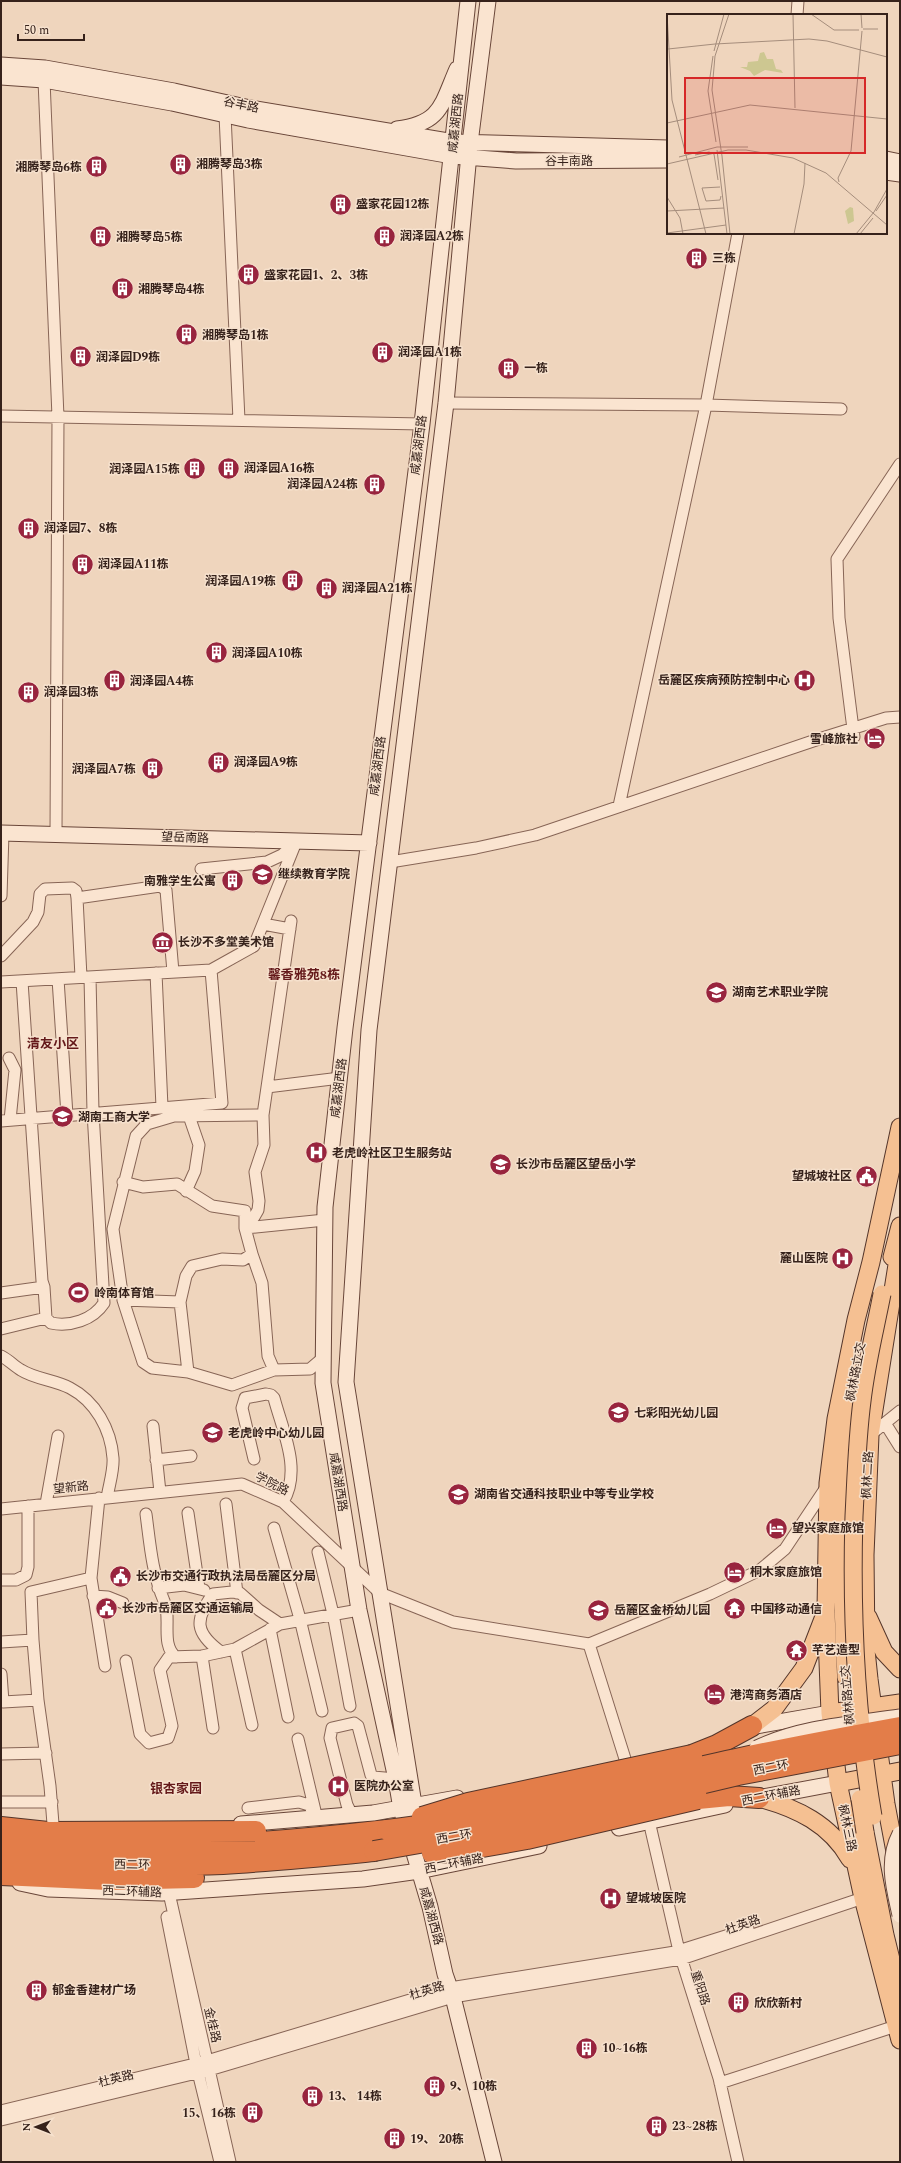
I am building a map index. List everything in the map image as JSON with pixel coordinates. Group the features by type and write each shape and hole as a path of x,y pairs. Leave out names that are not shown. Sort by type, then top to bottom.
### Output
{"highway":[{"path":"387,1830 468,1803 692,1755 717,1745 752,1726"},
{"name":"西二环","path":"1,1858 63,1863 167,1865 222,1864 331,1846 387,1830 447,1823 542,1804 737,1758 900,1728"},
{"name":"西二环","path":"1,1842 64,1847 150,1847 257,1844 331,1846 374,1851 544,1821 738,1775 900,1744"},
{"path":"374,1851 404,1853 454,1852 527,1839 698,1799 729,1796 759,1798"},
{"path":"1,1827 255,1831 331,1846"},
{"path":"1,1875 109,1880 253,1874 276,1870 331,1846"}],"main road":[{"name":"咸嘉湖西路","path":"408,1808 396,1779 359,1610 322,1383 325,1220 340,1078 422,424 468,1"},
{"name":"咸嘉湖西路","path":"488,1 446,403 369,1030 346,1382 380,1593 408,1808 445,1974 454,1992 499,2162"},
{"path":"384,131 421,124 434,116 446,94 463,55"},
{"name":"谷丰路","path":"1,64 45,68 174,91 250,108 384,131 453,149"},
{"name":"谷丰路","path":"1,77 44,80 225,115 453,149 473,148"},
{"name":"谷丰南路","path":"473,148 667,148"},
{"name":"谷丰南路","path":"473,148 516,161 667,160"},
{"path":"887,159 900,162"},
{"path":"887,172 900,174"},
{"name":"望岳南路","path":"2,833 369,843"},
{"path":"752,1726 774,1709 804,1668 826,1612 828,1483 836,1418 847,1362 900,1127"},
{"path":"877,1295 886,1194"},
{"path":"877,1295 900,1226"},
{"name":"枫林二路","path":"872,1706 866,1650 865,1610 865,1548 870,1436 900,1246"},
{"name":"枫林路立交","path":"877,1295 859,1430 853,1560 853,1604 857,1676 868,1788 885,1889 900,1952"},
{"name":"枫林路立交","path":"877,1295 850,1399 847,1426 842,1512 842,1613 850,1722 865,1832 885,1935 900,1996"},
{"path":"865,1610 884,1652 900,1669"},
{"name":"枫林三路","path":"826,1612 830,1713 838,1782 857,1876 897,2029"},
{"path":"50,1828 210,1825 317,1819 408,1808 511,1788 626,1762 698,1744 752,1726 872,1706 900,1703"},
{"path":"872,1706 882,1775 900,1877"},
{"path":"737,1758 767,1744 804,1732 900,1717"},
{"path":"852,1752 900,1754"},
{"name":"西二环辅路","path":"1,1879 48,1889 165,1893 363,1879 422,1871 647,1821 838,1782 900,1771"},
{"path":"759,1798 785,1805 814,1820 838,1841 853,1865 857,1876"},
{"path":"900,1834 892,1862 892,1876 900,1915"},
{"name":"咸嘉湖西路","path":"454,1992 494,2162"}],"street":[{"path":"797,14 798,1"},
{"path":"44,80 58,417 56,834"},
{"path":"225,115 239,420"},
{"path":"619,806 706,405 738,234"},
{"path":"446,403 706,405 841,409"},
{"path":"1,416 422,424"},
{"path":"853,733 839,618 837,559 900,464"},
{"path":"390,862 476,848 535,835 619,806 853,733 886,718 900,717"},
{"path":"1,896 2,833"},
{"path":"201,869 267,862 282,855 296,842"},
{"path":"1,982 211,970 254,946 296,842"},
{"path":"77,898 160,886 166,890 173,972"},
{"path":"1,956 32,922 38,912 40,894 45,889 72,888 76,892 85,977 104,1303 98,1311 86,1320 55,1324 51,1323 46,1318 44,1287 42,1281 22,981"},
{"path":"245,1223 254,1217 258,1210 259,1201 255,1172 264,1146 263,1115 290,925 263,924"},
{"path":"5,1054 15,1070 5,1120 222,1103 211,970"},
{"path":"156,973 162,1107"},
{"path":"58,979 67,1115"},
{"path":"5,1054 28,1066"},
{"path":"267,1087 340,1078"},
{"path":"263,1115 174,1116 147,1124 136,1136 123,1182 113,1229 123,1300 143,1362 152,1368 188,1372 232,1385 274,1370 310,1369 323,1358"},
{"path":"186,1191 195,1171 199,1146 189,1116"},
{"path":"123,1182 143,1187 177,1184 212,1206 245,1211 245,1223 252,1254 262,1283 268,1356 274,1370"},
{"path":"245,1223 325,1220"},
{"path":"188,1372 180,1302 186,1276 192,1266 222,1259 243,1260 252,1254"},
{"path":"1,1293 44,1287"},
{"path":"123,1300 180,1302"},
{"path":"1,1329 46,1318"},
{"path":"1,1356 13,1362 20,1370 69,1388 87,1398 99,1414 109,1437 113,1459 103,1498 91,1578 104,1666"},
{"path":"254,1460 242,1408 242,1402 245,1398 271,1394 274,1398 292,1464 292,1479 283,1502"},
{"path":"870,1436 900,1411"},
{"path":"884,1423 900,1447"},
{"path":"152,1426 160,1492"},
{"path":"46,1504 58,1436"},
{"path":"156,1460 191,1456"},
{"path":"380,1593 453,1622 589,1644 710,1594 760,1570 785,1549 828,1483"},
{"name":"学院路","path":"143,1494 242,1484 283,1502 380,1593"},
{"name":"望新路","path":"1,1509 143,1494"},
{"path":"226,1504 237,1593 275,1627 288,1717"},
{"path":"1,1580 16,1580 26,1575 28,1567 28,1506"},
{"path":"188,1513 199,1588"},
{"path":"146,1514 158,1588 165,1601 169,1646 176,1657"},
{"path":"274,1528 300,1619 322,1711"},
{"path":"318,1552 333,1614 350,1706"},
{"path":"50,1828 52,1802 38,1700 31,1592 91,1578"},
{"path":"158,1588 184,1585 199,1588 213,1594 237,1593"},
{"path":"213,1594 203,1608 199,1624 203,1635 209,1643 222,1652"},
{"path":"93,1596 108,1597 123,1603"},
{"path":"126,1661 140,1734 149,1743 168,1738 172,1726 160,1670 169,1657 202,1656 235,1649 275,1627 300,1619 359,1610"},
{"path":"1,1642 33,1640"},
{"path":"589,1644 626,1762"},
{"path":"235,1649 252,1725"},
{"path":"202,1656 213,1728"},
{"path":"1,1674 3,1702 38,1700"},
{"path":"352,1815 347,1805 330,1738 332,1728 354,1723 358,1726 371,1775 373,1777 396,1779"},
{"path":"298,1740 317,1819"},
{"path":"1,1754 46,1753"},
{"path":"1,1802 52,1802"},
{"path":"248,1808 299,1802 309,1805 317,1819"},
{"name":"重阳路","path":"647,1821 678,1956 715,2079 733,2162"},
{"name":"金桂路","path":"165,1893 203,2067 220,2162"},
{"name":"杜英路","path":"1,2120 203,2067 454,1992 678,1956 862,1896"},
{"name":"重阳路","path":"678,1956 720,2080 738,2162"},
{"path":"720,2080 780,2057 897,2029"},
{"name":"杜英路","path":"1,2111 203,2067"},
{"name":"金桂路","path":"203,2067 230,2162"}],"place":[{"name":"湘腾琴岛3栋","path":"181,164"},
{"name":"湘腾琴岛6栋","path":"97,167"},
{"name":"盛家花园12栋","path":"341,204"},
{"name":"润泽园A2栋","path":"385,236"},
{"name":"湘腾琴岛5栋","path":"101,237"},
{"name":"三栋","path":"696,258"},
{"name":"盛家花园1、2、3栋","path":"249,275"},
{"name":"湘腾琴岛4栋","path":"122,289"},
{"name":"湘腾琴岛1栋","path":"186,335"},
{"name":"润泽园A1栋","path":"382,352"},
{"name":"润泽园D9栋","path":"80,357"},
{"name":"一栋","path":"509,368"},
{"name":"润泽园A16栋","path":"228,468"},
{"name":"润泽园A15栋","path":"195,469"},
{"name":"润泽园A24栋","path":"374,484"},
{"name":"润泽园7、8栋","path":"28,528"},
{"name":"润泽园A11栋","path":"82,564"},
{"name":"润泽园A19栋","path":"292,581"},
{"name":"润泽园A21栋","path":"326,588"},
{"name":"润泽园A10栋","path":"216,653"},
{"name":"岳麓区疾病预防控制中心","path":"805,680"},
{"name":"润泽园A4栋","path":"115,681"},
{"name":"润泽园3栋","path":"29,692"},
{"name":"雪峰旅社","path":"874,739"},
{"name":"润泽园A9栋","path":"218,762"},
{"name":"润泽园A7栋","path":"152,769"},
{"name":"继续教育学院","path":"262,874"},
{"name":"南雅学生公寓","path":"232,881"},
{"name":"长沙不多堂美术馆","path":"163,942"},
{"name":"湖南艺术职业学院","path":"716,992"},
{"name":"湖南工商大学","path":"63,1117"},
{"name":"老虎岭社区卫生服务站","path":"317,1153"},
{"name":"长沙市岳麓区望岳小学","path":"500,1164"},
{"name":"望城坡社区","path":"867,1176"},
{"name":"麓山医院","path":"843,1258"},
{"name":"岭南体育馆","path":"78,1293"},
{"name":"七彩阳光幼儿园","path":"619,1413"},
{"name":"老虎岭中心幼儿园","path":"213,1433"},
{"name":"湖南省交通科技职业中等专业学校","path":"459,1494"},
{"name":"望兴家庭旅馆","path":"777,1528"},
{"name":"桐木家庭旅馆","path":"734,1572"},
{"name":"长沙市交通行政执法局岳麓区分局","path":"120,1576"},
{"name":"长沙市岳麓区交通运输局","path":"107,1608"},
{"name":"中国移动通信","path":"734,1609"},
{"name":"岳麓区金桥幼儿园","path":"599,1610"},
{"name":"芊艺造型","path":"796,1650"},
{"name":"港湾商务酒店","path":"714,1695"},
{"name":"医院办公室","path":"338,1786"},
{"name":"望城坡医院","path":"611,1898"},
{"name":"郁金香建材广场","path":"37,1990"},
{"name":"欣欣新村","path":"739,2003"},
{"name":"10~16栋","path":"587,2048"},
{"name":"9、 10栋","path":"434,2086"},
{"name":"13、 14栋","path":"312,2096"},
{"name":"15、 16栋","path":"252,2113"},
{"name":"23~28栋","path":"657,2126"},
{"name":"19、 20栋","path":"394,2139"}],"district":[{"name":"馨香雅苑8栋","path":"304,975"},
{"name":"清友小区","path":"53,1044"},
{"name":"银杏家园","path":"176,1789"}]}
